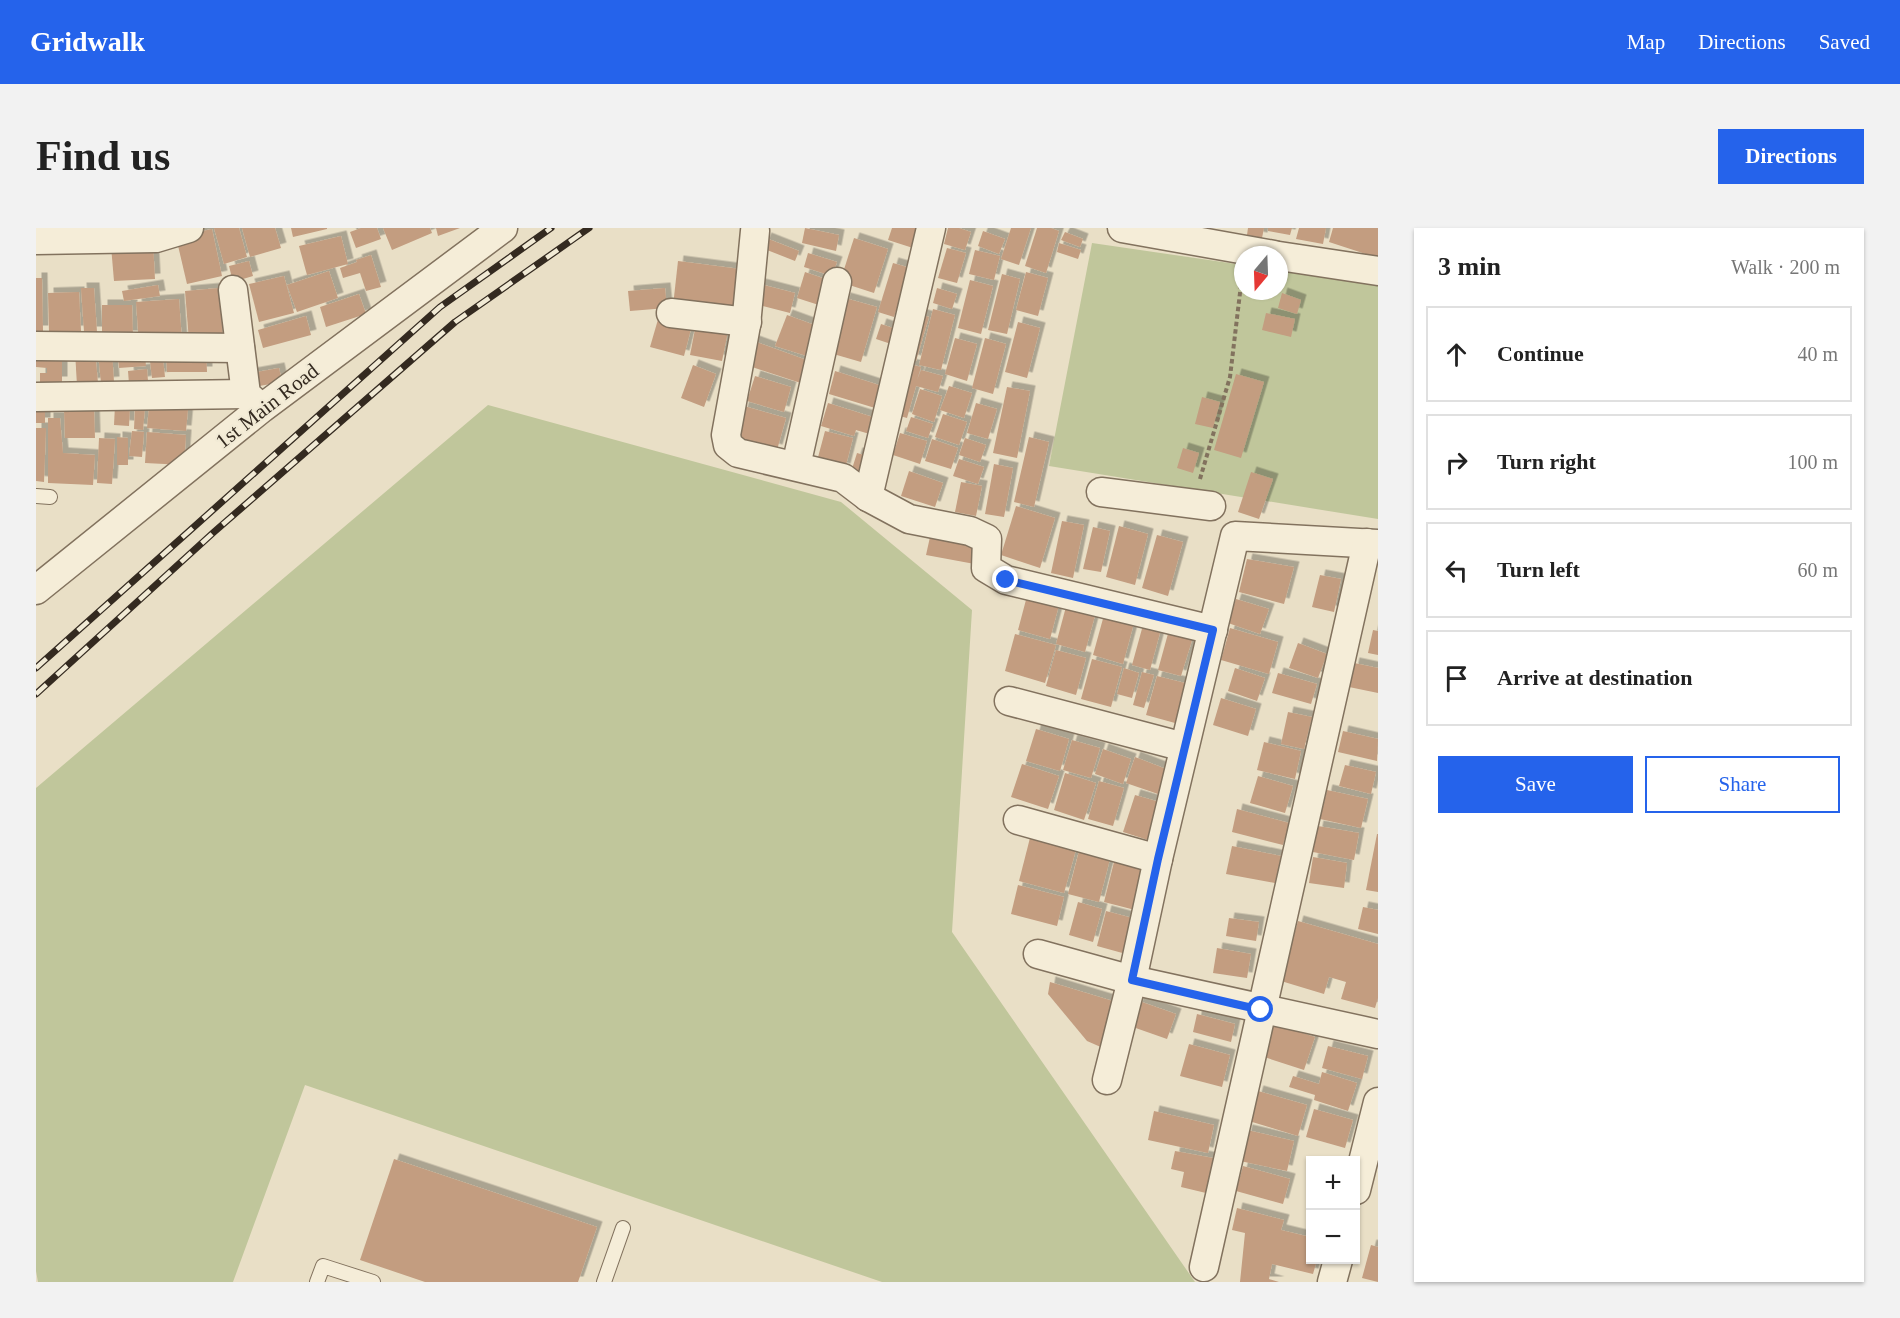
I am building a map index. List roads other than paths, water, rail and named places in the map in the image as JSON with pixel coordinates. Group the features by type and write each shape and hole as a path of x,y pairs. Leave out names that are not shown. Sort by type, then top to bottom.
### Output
{"street":[{"path":"36,240 156,238 189,228"},
{"name":"1st Main Road","path":"36,590 254,401 503,228"},
{"path":"868,497 931,228"},
{"path":"1122,228 1234,248"},
{"path":"755,231 747,322 726,435 728,445 738,453 843,478 868,497 909,519 970,531 987,539 986,568 1006,580 1213,630"},
{"path":"1288,257 1378,271"},
{"path":"796,466 837,282"},
{"path":"36,397 254,401 240,348 233,290"},
{"path":"671,313 747,322"},
{"path":"36,346 240,348"},
{"path":"1101,492 1211,506"},
{"path":"1107,1080 1235,536 1372,543 1261,1010 1204,1267"},
{"path":"1009,701 1184,747"},
{"path":"1018,820 1158,859"},
{"path":"1038,954 1132,980 1378,1034"},
{"path":"1360,1174 1378,1102"},
{"path":"1332,1282 1337,1264"}],"lane":[{"path":"36,496 50,497"},
{"path":"604,1282 623,1228"},
{"path":"317,1282 323,1266 373,1282"}],"railway":[{"path":"36,668 440,307 551,228"},
{"path":"36,694 214,532 455,322 589,228"}]}
